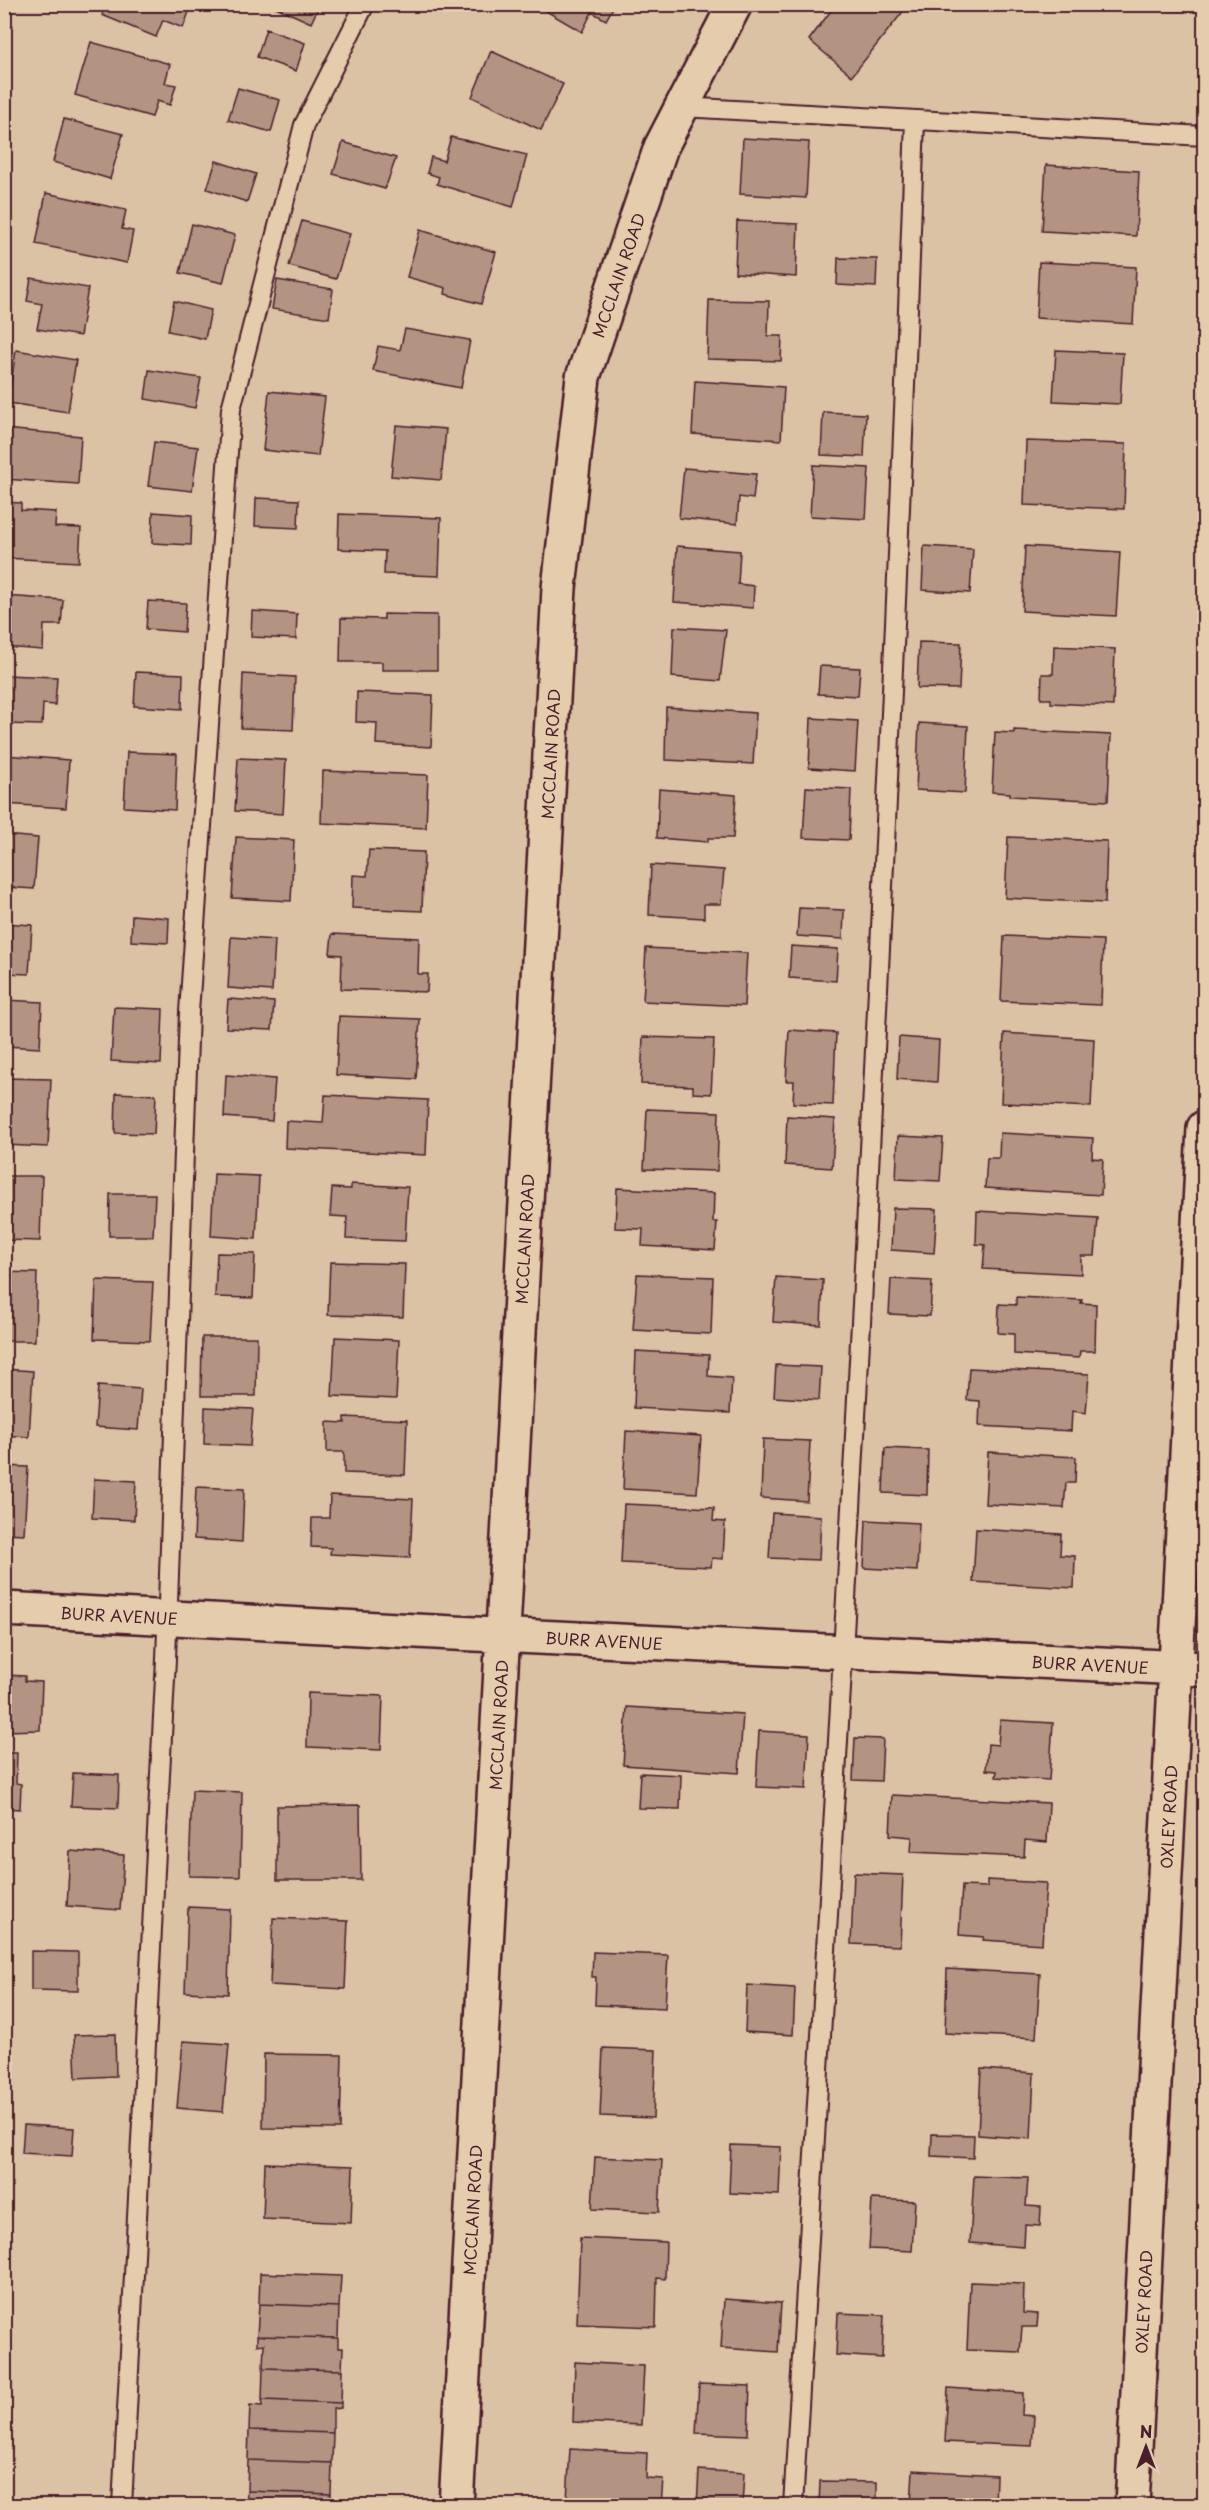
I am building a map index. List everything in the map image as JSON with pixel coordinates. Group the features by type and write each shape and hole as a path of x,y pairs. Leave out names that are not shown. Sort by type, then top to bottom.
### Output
{"street":[{"name":"MCCLAIN ROAD","path":"456,2505 559,588 576,435 583,377 661,147 735,4"},
{"name":"OXLEY ROAD","path":"1132,2505 1190,1668 1204,1128"},
{"name":"BURR AVENUE","path":"4,1609 503,1636 1190,1668"}],"lane":[{"path":"122,2505 168,1618 189,1012 231,409 303,125 365,4"},
{"path":"681,107 1204,136"},
{"path":"793,2505 844,1652 901,513 915,120"}],"building":[{"path":"106,4 192,4 183,28 163,20 156,37 102,15"},
{"path":"269,4 320,4 311,23"},
{"path":"534,4 615,4 606,20 592,12 582,32"},
{"path":"836,4 909,4 852,76 809,40"},
{"path":"944,4 1013,4 1013,5 944,8"},
{"path":"1126,4 1194,4 1194,11 1126,8"},
{"path":"266,29 305,43 296,71 257,57"},
{"path":"91,42 170,64 165,83 176,85 170,105 157,101 152,117 75,95"},
{"path":"491,51 563,84 541,130 472,97"},
{"path":"238,88 280,100 271,132 228,120"},
{"path":"64,119 123,134 110,179 53,162"},
{"path":"451,137 527,155 513,207 437,184 439,177 427,173 431,157 444,161"},
{"path":"743,138 809,142 806,198 740,194"},
{"path":"343,142 396,158 385,189 333,174"},
{"path":"216,161 256,174 247,202 207,189"},
{"path":"1046,165 1139,171 1136,236 1042,231"},
{"path":"46,193 126,210 122,229 133,231 127,263 36,244"},
{"path":"302,221 350,234 336,279 289,266"},
{"path":"737,221 798,224 796,277 735,273"},
{"path":"192,224 235,235 223,283 180,273"},
{"path":"420,230 496,252 481,304 445,294 446,288 407,277"},
{"path":"838,258 877,259 876,287 837,285"},
{"path":"1039,262 1136,267 1133,324 1036,318"},
{"path":"31,278 88,288 80,336 37,329 42,304 27,301"},
{"path":"277,280 333,289 329,318 272,309"},
{"path":"709,300 769,301 768,336 782,336 781,361 707,359"},
{"path":"174,301 211,310 205,339 168,331"},
{"path":"405,329 470,340 461,388 373,371 378,346 400,350"},
{"path":"16,350 76,360 68,412 8,403"},
{"path":"1056,350 1123,353 1120,404 1053,401"},
{"path":"149,370 201,378 195,408 145,399"},
{"path":"695,381 784,387 781,440 692,434"},
{"path":"269,391 325,397 318,456 263,450"},
{"path":"823,412 866,414 864,457 821,455"},
{"path":"396,425 446,429 441,480 391,476"},
{"path":"4,429 81,436 78,484 4,479"},
{"path":"1026,441 1126,444 1124,509 1024,505"},
{"path":"154,442 198,447 192,491 148,486"},
{"path":"813,465 869,468 866,519 810,516"},
{"path":"684,468 756,474 753,499 739,497 737,524 679,518"},
{"path":"256,498 299,500 298,528 255,526"},
{"path":"4,502 21,503 21,510 56,512 55,527 81,528 79,562 4,558"},
{"path":"153,512 192,515 191,545 152,543"},
{"path":"339,514 441,518 439,576 384,574 385,551 338,549"},
{"path":"677,546 740,551 738,584 754,586 753,608 674,602"},
{"path":"924,546 973,549 970,593 922,590"},
{"path":"1025,546 1120,552 1116,616 1022,611"},
{"path":"4,596 63,600 61,625 44,625 43,650 4,647"},
{"path":"148,601 186,603 184,632 146,629"},
{"path":"252,611 297,614 296,639 251,637"},
{"path":"384,614 437,615 437,670 382,670 382,662 340,662 341,618 384,619"},
{"path":"674,627 726,630 720,681 672,677"},
{"path":"919,642 961,643 959,689 917,688"},
{"path":"1054,646 1115,649 1113,706 1051,703 1051,699 1041,699 1042,674 1053,674"},
{"path":"820,666 860,668 858,696 818,694"},
{"path":"136,672 183,674 182,709 134,706"},
{"path":"243,674 295,677 293,730 241,728"},
{"path":"4,675 57,677 55,705 43,704 42,725 4,724"},
{"path":"357,692 433,695 431,747 376,744 377,723 356,722"},
{"path":"666,707 756,713 753,764 665,760"},
{"path":"811,718 858,721 855,771 809,768"},
{"path":"919,723 968,726 965,793 916,790"},
{"path":"1014,730 1111,735 1108,801 1010,796 1010,793 992,792 995,732 1014,733"},
{"path":"127,752 177,754 175,810 124,807"},
{"path":"4,755 69,760 66,808 4,804"},
{"path":"238,758 286,760 283,814 235,811"},
{"path":"323,771 428,775 426,828 321,823"},
{"path":"806,787 851,789 849,840 803,838"},
{"path":"659,789 736,795 733,838 708,838 708,842 657,838"},
{"path":"4,835 38,838 34,889 4,887"},
{"path":"236,837 294,840 291,901 232,898"},
{"path":"1008,837 1107,841 1105,903 1005,898"},
{"path":"369,850 424,852 422,911 352,908 353,875 367,876"},
{"path":"651,865 724,870 721,904 704,904 704,918 649,915"},
{"path":"799,908 844,910 843,939 797,936"},
{"path":"132,915 169,918 168,943 131,941"},
{"path":"4,923 32,925 29,974 4,973"},
{"path":"332,934 419,938 418,974 428,974 427,992 341,989 342,955 330,954"},
{"path":"1004,936 1103,940 1101,1005 1001,1001"},
{"path":"231,937 275,940 272,991 228,988"},
{"path":"791,946 838,949 836,981 789,978"},
{"path":"646,948 747,953 744,1006 643,1001"},
{"path":"228,999 274,1002 272,1030 226,1028"},
{"path":"4,1000 42,1002 40,1048 4,1046"},
{"path":"114,1007 163,1009 161,1064 111,1061"},
{"path":"339,1016 420,1019 416,1079 336,1075"},
{"path":"789,1030 836,1033 833,1105 793,1103 794,1081 786,1081"},
{"path":"1004,1033 1094,1039 1091,1107 1001,1103"},
{"path":"643,1037 714,1039 711,1094 693,1093 693,1086 641,1084"},
{"path":"899,1037 939,1040 937,1082 897,1079"},
{"path":"226,1075 275,1079 272,1121 224,1117"},
{"path":"4,1078 51,1079 48,1147 4,1145"},
{"path":"116,1093 156,1095 154,1134 115,1133"},
{"path":"325,1095 428,1100 426,1155 285,1148 286,1121 323,1123"},
{"path":"647,1109 719,1112 717,1171 644,1169"},
{"path":"787,1116 835,1119 832,1168 785,1165"},
{"path":"1000,1133 1093,1138 1092,1158 1103,1159 1101,1195 985,1188 987,1158 999,1158"},
{"path":"898,1136 943,1138 940,1181 896,1179"},
{"path":"214,1174 259,1176 256,1239 211,1236"},
{"path":"4,1176 42,1176 40,1241 4,1240"},
{"path":"351,1184 408,1187 405,1241 346,1239 347,1217 330,1216 332,1188 351,1189"},
{"path":"617,1188 714,1193 713,1222 717,1222 715,1250 642,1246 643,1229 615,1228"},
{"path":"110,1194 155,1194 153,1236 109,1236"},
{"path":"893,1208 937,1209 934,1253 891,1250"},
{"path":"977,1211 1098,1218 1095,1256 1081,1256 1081,1274 983,1269 985,1245 976,1244"},
{"path":"217,1253 255,1254 253,1298 215,1297"},
{"path":"330,1262 405,1264 403,1317 328,1315"},
{"path":"4,1272 37,1273 35,1341 4,1341"},
{"path":"637,1274 713,1277 711,1334 633,1330"},
{"path":"776,1277 823,1280 821,1325 773,1322"},
{"path":"891,1279 932,1281 930,1316 889,1314"},
{"path":"96,1280 153,1282 150,1341 94,1339"},
{"path":"1016,1297 1082,1300 1081,1303 1096,1304 1095,1351 1080,1351 1079,1358 1014,1354 1014,1334 998,1333 999,1304 1016,1305"},
{"path":"202,1337 257,1337 256,1396 201,1396"},
{"path":"335,1337 399,1340 396,1399 332,1396"},
{"path":"636,1351 709,1355 708,1376 732,1378 730,1413 634,1408"},
{"path":"776,1365 821,1367 819,1400 774,1397"},
{"path":"969,1368 1089,1374 1086,1413 1072,1411 1071,1431 979,1426 980,1401 967,1400"},
{"path":"4,1369 33,1371 29,1437 4,1435"},
{"path":"98,1386 141,1389 138,1430 95,1427"},
{"path":"205,1407 253,1409 250,1446 204,1444"},
{"path":"345,1417 407,1420 405,1475 344,1473 344,1452 327,1452 327,1422 345,1423"},
{"path":"626,1431 701,1436 697,1493 623,1489"},
{"path":"763,1439 810,1441 807,1501 761,1498"},
{"path":"885,1448 928,1450 927,1495 883,1493"},
{"path":"988,1452 1076,1457 1075,1483 1066,1483 1064,1508 985,1504"},
{"path":"4,1466 28,1467 24,1534 4,1533"},
{"path":"94,1479 136,1481 134,1520 92,1518"},
{"path":"196,1487 244,1489 242,1542 194,1539"},
{"path":"330,1495 413,1499 410,1558 330,1554 331,1548 311,1547 312,1518 329,1518"},
{"path":"624,1504 714,1508 713,1521 725,1522 723,1559 712,1558 711,1567 621,1563"},
{"path":"772,1513 821,1516 819,1560 769,1558"},
{"path":"866,1520 919,1523 917,1571 864,1568"},
{"path":"976,1529 1061,1534 1060,1555 1075,1556 1074,1588 973,1582"},
{"path":"4,1675 25,1676 25,1681 42,1682 40,1730 4,1731"},
{"path":"308,1693 383,1696 381,1750 307,1747"},
{"path":"627,1707 743,1714 739,1773 623,1765"},
{"path":"1000,1720 1053,1723 1049,1780 996,1777 997,1771 986,1770 988,1744 998,1745"},
{"path":"759,1731 809,1734 806,1789 756,1787"},
{"path":"855,1738 883,1739 881,1781 853,1780"},
{"path":"4,1753 17,1753 16,1783 21,1784 20,1809 4,1808"},
{"path":"73,1773 119,1775 118,1808 71,1806"},
{"path":"640,1773 681,1775 680,1809 638,1808"},
{"path":"192,1790 242,1792 240,1877 189,1876"},
{"path":"892,1795 1049,1803 1047,1842 1025,1840 1024,1857 911,1852 912,1837 890,1835"},
{"path":"360,1805 361,1880 277,1880 277,1806"},
{"path":"4,1835 8,1835 5,1888 4,1888"},
{"path":"70,1851 124,1855 120,1910 67,1906"},
{"path":"854,1873 903,1875 900,1946 851,1944"},
{"path":"987,1880 1046,1883 1042,1944 983,1940 984,1937 959,1935 962,1886 987,1887"},
{"path":"188,1907 230,1909 228,1994 185,1992"},
{"path":"273,1918 348,1921 345,1989 270,1985"},
{"path":"31,1951 78,1952 78,1991 31,1990"},
{"path":"593,1952 668,1955 665,2008 595,2005 596,1977 592,1977"},
{"path":"947,1969 1040,1974 1036,2038 945,2033"},
{"path":"747,1985 795,1988 793,2035 745,2032"},
{"path":"4,2005 9,2006 7,2062 4,2062"},
{"path":"115,2034 116,2076 76,2078 74,2035"},
{"path":"183,2041 229,2044 223,2112 177,2108"},
{"path":"603,2048 656,2050 653,2118 600,2116"},
{"path":"264,2054 342,2055 340,2129 263,2128"},
{"path":"981,2069 1034,2073 1031,2139 978,2135"},
{"path":"24,2125 74,2128 72,2156 22,2153"},
{"path":"932,2134 974,2135 973,2158 931,2156"},
{"path":"731,2145 781,2147 779,2195 729,2193"},
{"path":"595,2157 662,2160 659,2212 592,2209"},
{"path":"265,2163 353,2166 351,2223 263,2219"},
{"path":"974,2176 1028,2178 1026,2206 1041,2207 1040,2226 1025,2225 1024,2247 970,2243"},
{"path":"872,2199 915,2201 912,2251 869,2249"},
{"path":"580,2238 666,2242 665,2279 657,2278 656,2327 577,2324"},
{"path":"260,2273 341,2276 339,2307 259,2304"},
{"path":"970,2282 1024,2284 1023,2313 1038,2314 1037,2327 1022,2327 1020,2352 967,2350"},
{"path":"724,2299 781,2303 778,2352 721,2348"},
{"path":"259,2304 339,2307 338,2338 257,2336"},
{"path":"838,2313 884,2315 882,2358 836,2355"},
{"path":"257,2336 338,2338 338,2348 343,2348 342,2370 263,2368 264,2344 257,2345"},
{"path":"575,2362 644,2366 641,2425 573,2422"},
{"path":"263,2368 342,2370 341,2403 262,2400"},
{"path":"699,2384 750,2386 748,2435 696,2433"},
{"path":"948,2388 1023,2393 1022,2415 1034,2416 1032,2446 945,2442"},
{"path":"262,2400 341,2403 341,2408 333,2409 333,2433 249,2430 250,2405 262,2406"},
{"path":"249,2430 333,2433 332,2463 248,2460"},
{"path":"570,2449 647,2453 646,2478 663,2479 661,2505 567,2500"},
{"path":"248,2460 332,2463 331,2494 247,2491"},
{"path":"699,2470 744,2473 742,2506 697,2506"},
{"path":"913,2470 996,2475 995,2506 911,2506"},
{"path":"820,2481 877,2482 877,2506 819,2506"},
{"path":"247,2491 331,2494 331,2506 246,2506"}]}
